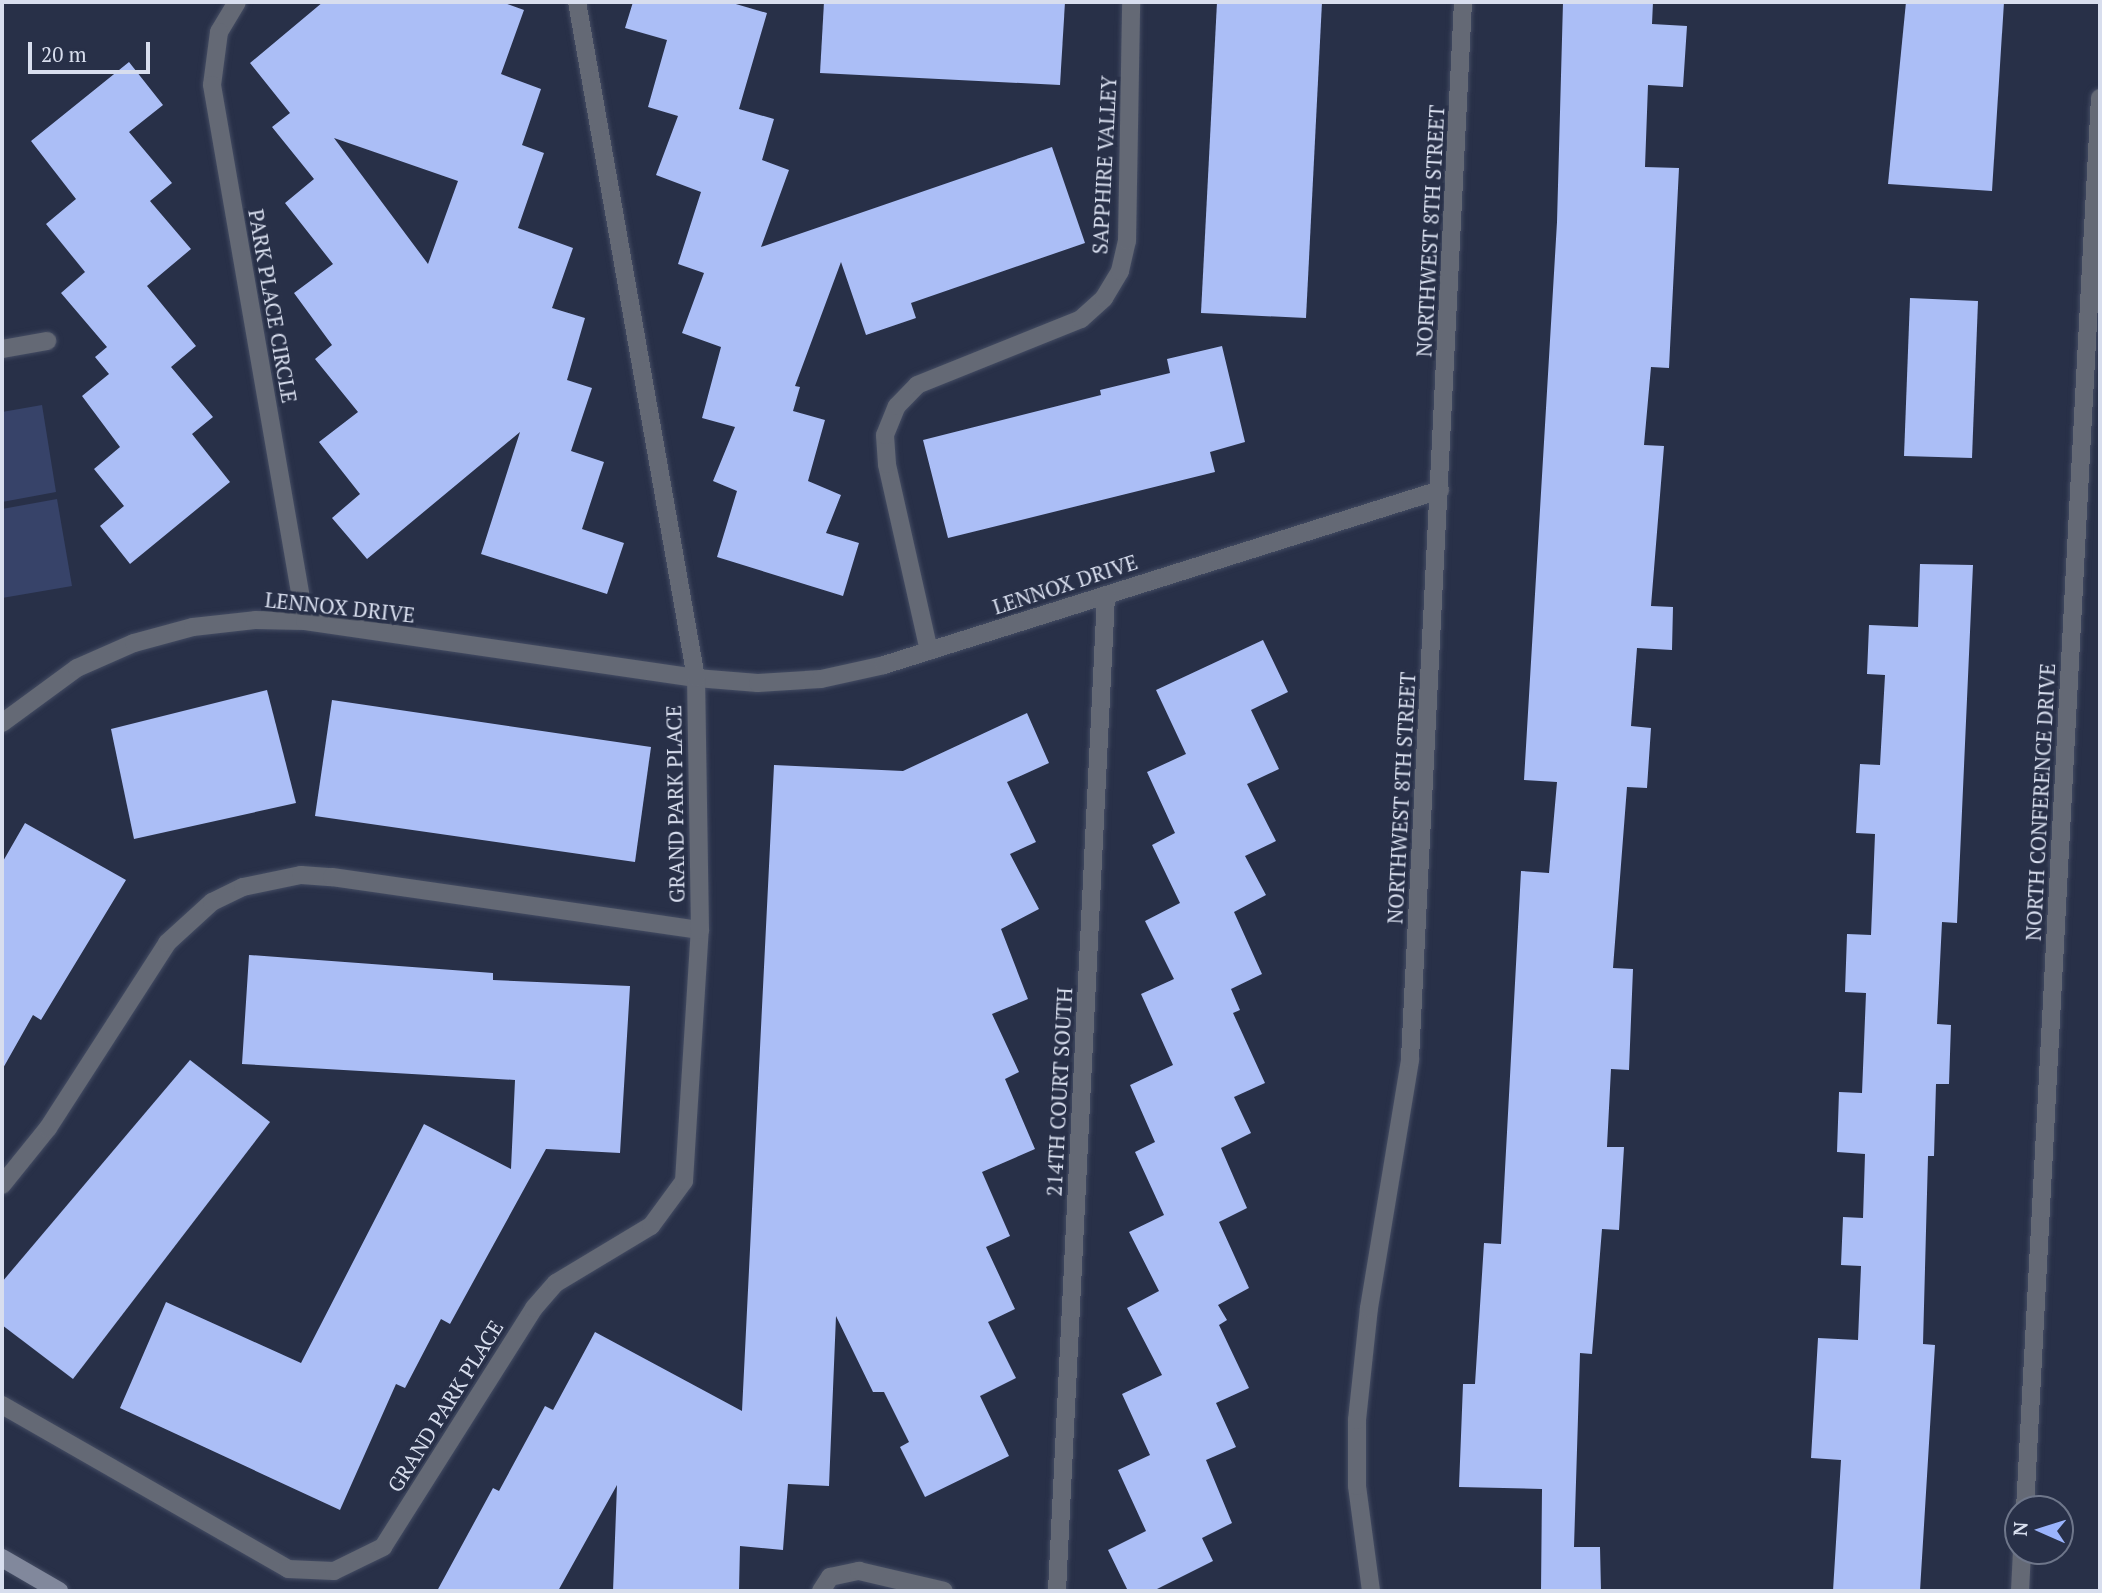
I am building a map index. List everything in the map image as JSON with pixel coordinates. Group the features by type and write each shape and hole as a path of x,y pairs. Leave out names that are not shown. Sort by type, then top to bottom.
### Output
{"main road":[{"path":"2,1558 60,1591"}],"street":[{"name":"PARK PLACE CIRCLE","path":"236,2 219,32 212,85 305,621"},
{"path":"577,2 696,678"},
{"name":"SAPPHIRE VALLEY","path":"929,651 887,464 886,435 897,406 918,385 1081,319 1104,298 1120,271 1127,241 1130,2"},
{"name":"NORTHWEST 8TH STREET","path":"1371,1591 1357,1486 1357,1420 1369,1308 1410,1059 1463,2"},
{"name":"NORTH CONFERENCE DRIVE","path":"2026,1495 2094,327 2100,98"},
{"path":"2,349 47,341"},
{"name":"LENNOX DRIVE","path":"2,723 77,668 134,643 193,627 305,621 696,678 758,683 821,679 929,651 1440,490"},
{"name":"214TH COURT SOUTH","path":"1057,1591 1106,595"},
{"name":"GRAND PARK PLACE","path":"2,1405 288,1569 334,1571 383,1547 534,1308 575,1267 628,1242 671,1206 689,1153 700,930 696,678"},
{"name":"GRAND PARK PLACE","path":"2,1185 48,1128 167,943 212,902 243,887 301,876 332,877 700,930"},
{"path":"2020,1591 2021,1565"},
{"path":"821,1591 830,1577 859,1571 944,1591"}],"shaded area":[{"path":"42,405 56,492 2,502 2,412"},
{"path":"57,499 72,586 2,598 2,509"}],"building":[{"path":"323,2 502,2 524,10 501,74 541,89 522,145 544,153 518,228 573,248 552,308 585,318 567,380 592,388 571,451 604,462 582,529 624,543 607,594 481,554 520,432 367,559 332,518 360,494 319,442 358,412 315,359 332,345 294,293 333,264 285,203 314,179 272,127 290,113 250,63","holes":["334,138 458,181 428,264"]},
{"path":"633,2 729,2 767,13 739,109 774,119 762,160 789,170 761,247 1052,147 1085,243 911,303 916,318 866,335 841,262 795,386 800,387 793,411 825,420 808,481 841,495 826,533 859,543 843,596 717,557 737,491 713,481 735,427 702,418 721,347 682,333 704,273 678,264 701,192 656,175 678,116 648,107 667,40 625,28"},
{"path":"824,2 1065,2 1060,85 820,73"},
{"path":"1217,2 1322,2 1306,318 1201,313"},
{"path":"1563,2 1653,2 1652,24 1687,26 1683,87 1648,85 1645,167 1679,168 1669,368 1651,367 1644,445 1664,446 1651,606 1673,607 1672,650 1637,648 1631,726 1651,728 1647,788 1627,787 1613,968 1633,969 1629,1070 1611,1069 1607,1147 1624,1147 1619,1230 1602,1229 1592,1354 1580,1353 1574,1547 1600,1547 1601,1591 1541,1591 1542,1489 1459,1487 1463,1384 1475,1384 1484,1243 1501,1244 1521,871 1549,873 1557,782 1524,780 1557,222"},
{"path":"1906,2 2004,2 1992,191 1888,184"},
{"path":"129,62 163,105 129,132 172,183 150,201 191,249 147,286 196,346 171,367 213,417 192,434 230,482 130,564 100,526 124,506 94,469 120,447 82,396 109,374 95,357 107,347 61,293 85,272 46,224 76,199 31,141"},
{"path":"1910,298 1978,301 1972,458 1904,456"},
{"path":"1222,346 1245,442 1210,452 1215,472 948,538 923,440 1101,395 1100,390 1170,373 1167,359"},
{"path":"1920,564 1973,565 1957,923 1942,922 1937,1024 1951,1025 1949,1084 1936,1084 1934,1156 1928,1156 1923,1344 1935,1345 1920,1591 1833,1591 1841,1460 1811,1458 1818,1338 1858,1340 1861,1266 1841,1265 1843,1217 1863,1218 1865,1154 1837,1152 1839,1092 1862,1093 1866,993 1845,992 1847,934 1871,935 1875,834 1856,833 1860,764 1880,765 1885,675 1867,674 1869,625 1918,627"},
{"path":"1263,640 1288,692 1251,710 1279,769 1247,784 1276,841 1245,856 1266,895 1234,912 1262,974 1231,989 1240,1010 1233,1013 1265,1083 1234,1097 1251,1133 1221,1148 1247,1208 1219,1222 1249,1288 1218,1305 1227,1320 1219,1325 1249,1388 1216,1403 1236,1447 1206,1460 1232,1523 1202,1538 1213,1561 1153,1591 1128,1591 1108,1550 1146,1531 1118,1470 1150,1455 1122,1394 1162,1375 1127,1308 1159,1291 1129,1232 1164,1215 1135,1152 1155,1142 1130,1085 1173,1065 1141,994 1174,979 1145,921 1180,903 1152,845 1175,833 1147,772 1186,754 1156,690"},
{"path":"267,690 296,803 134,839 111,729"},
{"path":"332,700 651,747 635,862 315,816"},
{"path":"1027,713 1049,763 1007,782 1036,842 1010,854 1039,909 1001,929 1028,999 992,1014 1019,1072 1005,1079 1035,1149 982,1172 1010,1236 986,1247 1015,1309 988,1322 1016,1378 980,1396 1009,1456 925,1497 900,1447 909,1442 884,1392 873,1392 836,1316 829,1486 788,1484 783,1550 740,1546 739,1591 613,1591 617,1485 558,1591 437,1591 493,1488 499,1491 545,1406 553,1410 595,1332 742,1411 774,765 903,771"},
{"path":"25,823 126,880 41,1020 33,1015 2,1070 2,863"},
{"path":"249,955 493,973 493,980 630,986 620,1153 546,1149 450,1324 441,1319 405,1388 396,1384 340,1510 120,1408 166,1302 301,1363 424,1124 511,1169 515,1080 242,1064"},
{"path":"190,1060 270,1122 73,1379 2,1325 2,1282"}]}
